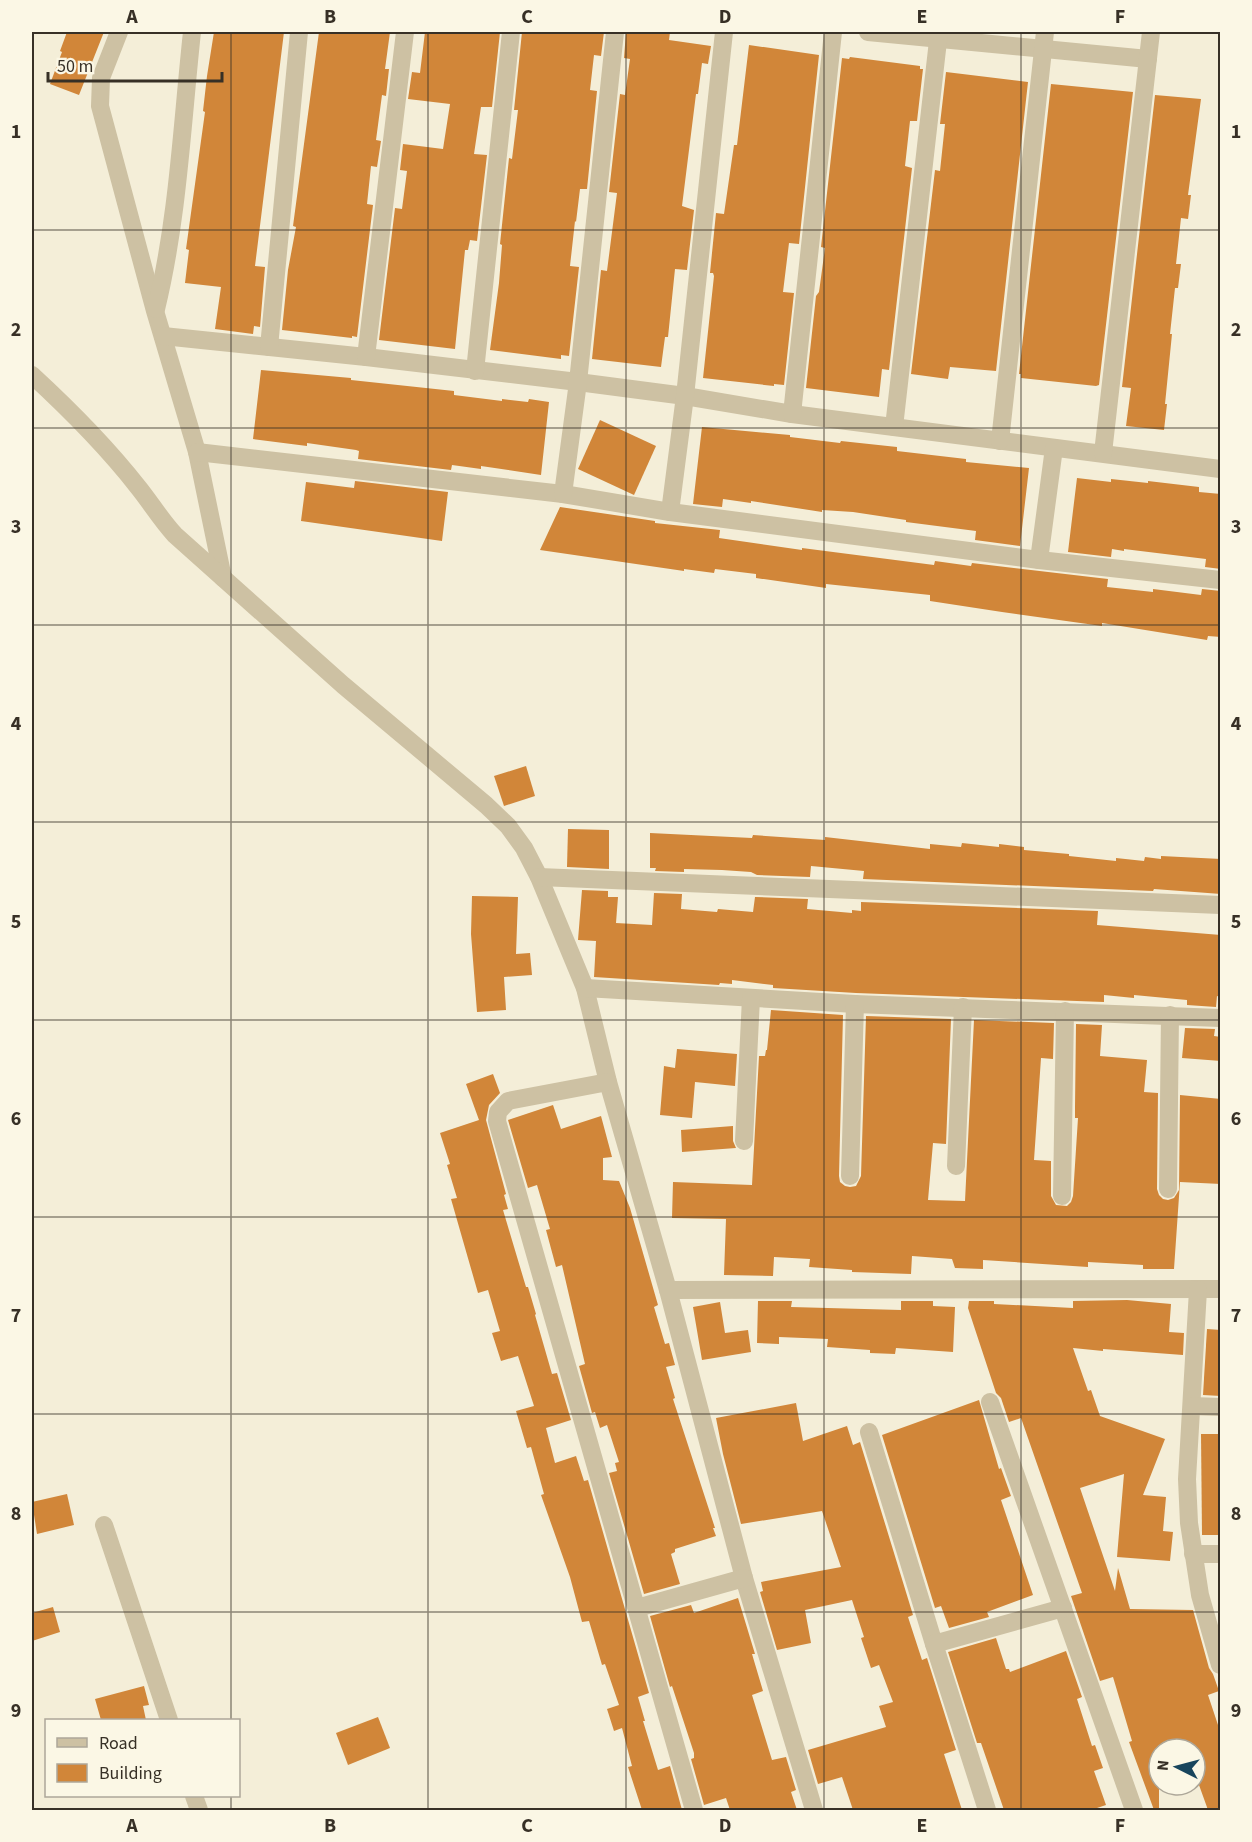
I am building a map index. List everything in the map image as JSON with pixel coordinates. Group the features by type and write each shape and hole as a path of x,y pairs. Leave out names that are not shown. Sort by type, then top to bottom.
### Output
{"street":[{"path":"119,32 101,78 99,106 196,452 223,578"},
{"path":"155,311 163,278 171,223 192,32"},
{"path":"269,347 300,32"},
{"path":"366,357 405,32"},
{"path":"475,371 511,32"},
{"path":"563,494 578,382 615,32"},
{"path":"670,512 685,396 724,32"},
{"path":"792,414 833,32"},
{"path":"868,32 1044,40 1148,59"},
{"path":"1103,453 1151,32"},
{"path":"894,427 939,35"},
{"path":"1000,441 1044,40"},
{"path":"163,336 578,382 685,396 792,414 1221,469"},
{"path":"32,375 84,423 139,487 158,516 175,535 343,685 486,805 508,826 524,848 539,877 585,988 608,1082 668,1290 744,1578 814,1810"},
{"path":"1039,560 1054,448"},
{"path":"196,452 563,494 670,512 1039,560 1221,580"},
{"path":"539,877 1221,905"},
{"path":"585,988 855,1004 1221,1018"},
{"path":"744,1141 751,998"},
{"path":"850,1176 855,1004"},
{"path":"956,1166 963,1007"},
{"path":"1062,1196 1065,1011"},
{"path":"1168,1190 1170,1015"},
{"path":"608,1082 508,1101 498,1112 497,1121 694,1810"},
{"path":"668,1290 1221,1289"},
{"path":"1198,1290 1187,1479 1189,1523 1200,1595 1221,1665"},
{"path":"990,1402 1134,1810"},
{"path":"1192,1406 1221,1407"},
{"path":"869,1432 987,1810"},
{"path":"104,1525 169,1719"},
{"path":"1193,1554 1221,1554"},
{"path":"636,1608 744,1578"},
{"path":"934,1644 1063,1608"}],"building":[{"path":"67,32 104,32 79,95 50,84"},
{"path":"214,32 284,32 255,266 265,267 260,327 254,326 253,334 215,329 221,287 185,283 189,250 186,249"},
{"path":"319,32 390,32 385,69 389,69 386,96 382,95 376,140 381,141 377,167 371,166 367,204 373,205 357,337 352,336 352,338 282,330 288,270 296,227 293,226"},
{"path":"425,32 500,32 492,107 481,107 474,154 487,155 477,241 470,240 468,250 465,250 455,349 379,340 395,208 402,209 407,171 400,170 403,144 443,149 450,104 408,99 412,72 420,73"},
{"path":"522,32 604,32 601,56 594,55 590,90 597,91 587,189 580,189 570,266 579,267 569,356 561,355 561,359 490,350 499,283 502,245 500,244 509,158 512,159 518,110 514,110"},
{"path":"626,32 670,32 669,40 711,46 708,64 702,63 698,94 696,94 682,206 694,210 687,270 675,269 668,337 665,337 661,367 592,359 601,270 607,271 617,193 609,192 620,94 625,95 630,59 624,58"},
{"path":"749,45 819,55 799,244 789,243 783,292 794,293 784,385 774,384 774,386 703,378 714,276 710,273 716,213 724,214 734,145 737,145"},
{"path":"850,57 920,66 920,69 923,69 917,121 910,121 905,166 912,168 889,370 882,369 879,397 806,388 816,296 819,292 825,248 821,247 842,58 849,59"},
{"path":"946,72 1028,82 996,371 950,367 948,379 911,374 935,170 940,171 945,124 940,124"},
{"path":"1051,84 1133,92 1099,385 1096,386 1021,378 1019,374"},
{"path":"1155,95 1201,99 1188,195 1191,195 1188,219 1181,218 1176,264 1181,264 1178,288 1175,288 1170,334 1172,334 1164,430 1126,426 1131,388 1122,387"},
{"path":"261,370 454,391 454,395 502,401 502,399 528,402 529,399 549,402 541,475 481,466 481,469 452,465 451,470 358,459 359,451 356,450 253,439"},
{"path":"600,420 656,446 634,495 578,469"},
{"path":"702,427 790,435 790,437 840,443 841,441 897,447 897,451 966,459 966,462 1029,468 1020,546 975,540 976,531 853,512 822,510 822,512 723,499 722,507 693,504"},
{"path":"1077,478 1111,482 1111,479 1148,483 1148,481 1199,487 1199,492 1221,494 1221,569 1205,567 1206,559 1124,549 1124,551 1112,549 1111,557 1068,552"},
{"path":"355,481 448,492 442,541 301,521 306,482 354,488"},
{"path":"560,507 655,521 655,523 720,530 719,538 802,550 802,548 934,565 935,561 971,566 972,563 1108,579 1107,587 1153,592 1153,589 1201,595 1202,589 1221,591 1221,637 1208,636 1207,640 1102,623 1102,626 1002,612 930,601 930,595 826,584 826,588 756,578 756,574 715,569 714,573 684,569 684,571 540,550"},
{"path":"526,766 535,796 504,806 494,776"},
{"path":"568,829 609,830 609,869 567,867"},
{"path":"650,833 752,838 753,835 825,840 825,837 930,849 930,844 961,847 962,843 999,847 999,844 1024,847 1024,850 1116,861 1116,858 1144,861 1145,857 1161,859 1161,856 1221,859 1221,894 1154,889 1153,891 863,879 864,871 811,866 810,877 757,875 751,872 722,870 655,871 656,868 650,868"},
{"path":"582,890 608,891 608,897 618,897 616,923 652,925 654,893 682,894 681,909 717,912 718,909 753,912 755,897 808,899 807,909 852,913 852,910 861,911 861,902 1098,911 1097,925 1221,935 1220,997 1217,996 1216,1007 1187,1005 1187,1000 1134,995 1134,998 1104,995 1104,1002 856,993 773,988 773,985 732,980 732,984 720,983 719,985 594,977 596,941 578,940"},
{"path":"472,896 518,897 516,954 530,953 532,975 504,977 506,1010 477,1012 471,934"},
{"path":"771,1010 843,1015 839,1176 840,1182 845,1186 856,1186 861,1176 866,1016 951,1019 946,1144 933,1143 928,1200 965,1201 974,1020 1054,1023 1053,1059 1041,1058 1034,1160 1051,1161 1051,1196 1056,1205 1067,1206 1073,1196 1078,1118 1075,1118 1076,1024 1102,1025 1100,1056 1147,1060 1144,1092 1158,1093 1157,1189 1163,1199 1174,1198 1179,1190 1180,1095 1221,1099 1221,1184 1180,1182 1174,1269 1143,1269 1143,1265 1088,1262 1088,1267 983,1260 983,1269 955,1268 952,1259 912,1256 911,1274 852,1272 852,1270 809,1267 810,1259 774,1257 773,1276 724,1275 726,1219 672,1218 673,1182 752,1185 759,1056 765,1056 767,1050"},
{"path":"1185,1028 1215,1029 1214,1036 1221,1037 1221,1061 1182,1058"},
{"path":"677,1049 737,1054 735,1086 695,1082 692,1118 660,1115 664,1066 675,1068"},
{"path":"493,1074 500,1093 489,1105 486,1120 506,1194 504,1195 508,1209 503,1210 526,1287 528,1287 552,1374 557,1373 571,1420 546,1428 555,1463 576,1456 584,1481 588,1480 649,1693 638,1697 645,1721 643,1721 658,1770 670,1766 682,1810 642,1810 628,1767 632,1766 622,1728 614,1731 607,1709 619,1705 605,1664 602,1665 589,1621 582,1622 570,1577 541,1495 544,1494 531,1447 527,1448 516,1411 534,1406 518,1356 501,1361 492,1333 500,1331 488,1290 478,1293 451,1199 457,1198 447,1165 450,1164 440,1133 479,1120 466,1084"},
{"path":"553,1105 561,1129 601,1116 612,1157 603,1158 603,1180 619,1181 630,1208 658,1305 654,1307 665,1344 669,1343 675,1365 666,1367 675,1398 673,1399 715,1528 713,1528 716,1536 675,1549 675,1552 671,1554 680,1584 644,1594 609,1473 617,1471 615,1463 619,1462 607,1425 600,1428 595,1412 592,1413 579,1366 585,1364 562,1265 556,1267 546,1230 550,1229 537,1185 528,1188 508,1120"},
{"path":"733,1126 733,1141 736,1148 682,1152 681,1130"},
{"path":"1127,1300 1171,1304 1169,1332 1184,1333 1183,1355 1073,1348 1088,1391 1091,1390 1100,1416 1165,1439 1143,1495 1166,1497 1163,1531 1173,1532 1170,1561 1117,1557 1124,1474 1080,1488 1115,1591 1118,1568 1130,1609 1193,1610 1209,1668 1219,1691 1208,1695 1221,1734 1221,1810 1208,1810 1203,1797 1207,1797 1207,1737 1147,1737 1147,1791 1129,1742 1132,1741 1113,1677 1100,1681 1071,1596 1082,1593 1021,1418 1009,1422 1001,1398 996,1393 968,1308 969,1301 994,1301 994,1304 1073,1308 1073,1301"},
{"path":"758,1301 792,1301 791,1307 901,1310 901,1301 933,1301 933,1306 955,1307 953,1352 896,1348 895,1354 870,1353 870,1350 827,1347 828,1339 779,1337 779,1344 757,1343"},
{"path":"720,1302 725,1333 748,1330 751,1352 702,1360 693,1307"},
{"path":"1207,1329 1221,1330 1221,1396 1203,1395"},
{"path":"979,1400 999,1469 1001,1468 1011,1496 1001,1500 1033,1595 987,1612 989,1617 949,1628 941,1606 935,1608 882,1435"},
{"path":"796,1403 803,1441 847,1426 853,1445 860,1442 913,1615 908,1617 922,1660 927,1658 956,1750 944,1754 962,1810 853,1810 842,1777 818,1784 808,1750 886,1727 879,1706 893,1702 879,1665 871,1668 852,1600 805,1610 811,1643 777,1650 760,1592 763,1591 761,1582 841,1567 822,1511 741,1524 716,1418"},
{"path":"1201,1434 1221,1434 1221,1535 1202,1535"},
{"path":"67,1494 74,1525 37,1534 32,1502"},
{"path":"738,1598 755,1654 752,1654 763,1691 752,1695 772,1760 786,1757 796,1790 791,1792 797,1810 730,1810 726,1798 704,1805 691,1759 694,1758 694,1753 672,1686 670,1687 650,1616 691,1605 694,1613"},
{"path":"53,1607 60,1632 32,1641 32,1613"},
{"path":"996,1638 1006,1669 1010,1672 1066,1651 1082,1697 1077,1699 1092,1746 1095,1745 1103,1768 1094,1771 1106,1805 1091,1810 1004,1810 981,1743 977,1743 948,1652"},
{"path":"144,1686 149,1705 143,1706 146,1719 101,1719 95,1699"},
{"path":"378,1717 390,1748 348,1765 336,1733"},
{"path":"1149,1797 1159,1797 1159,1810 1154,1810"}]}
